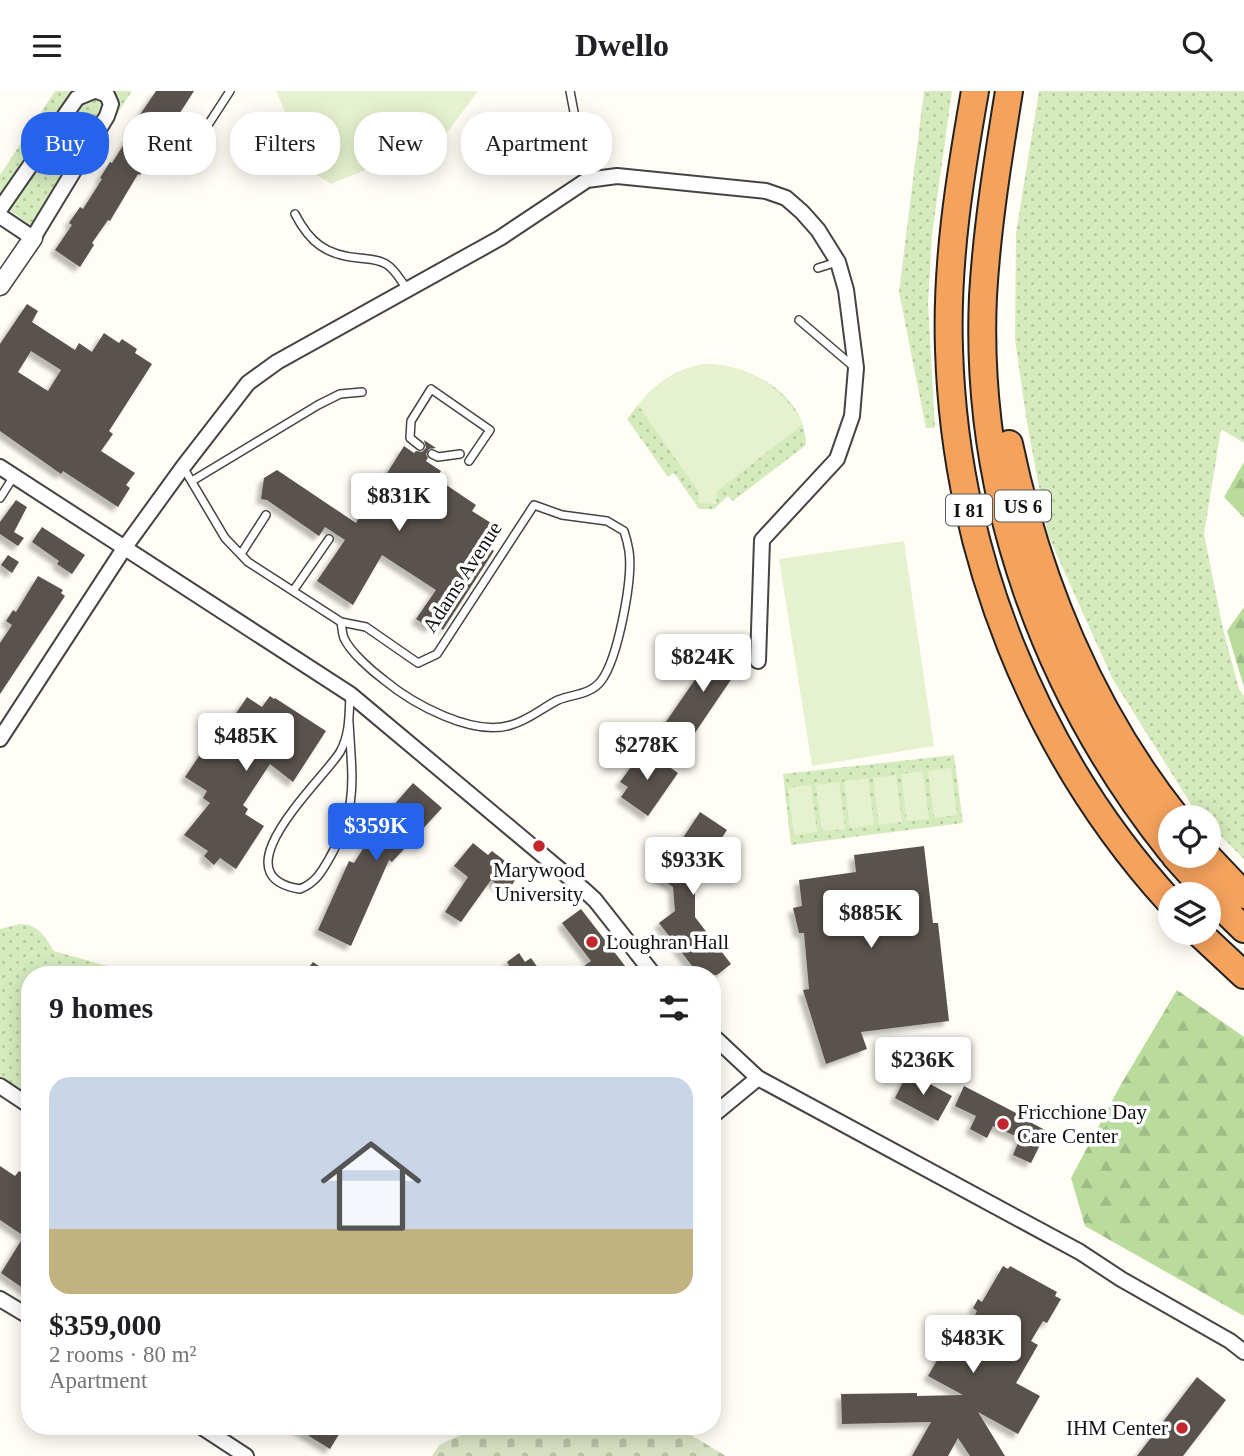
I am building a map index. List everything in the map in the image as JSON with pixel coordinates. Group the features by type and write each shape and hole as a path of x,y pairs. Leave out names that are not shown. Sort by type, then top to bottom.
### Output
{"highway":[{"name":"I 81","path":"975,91 952,249 949,347 957,443 976,540 1006,634 1046,724 1097,809 1158,888"},
{"name":"I 81","path":"1009,91 986,251 983,347 990,438 1009,531 1037,622 1077,709 1125,790 1158,834"},
{"name":"US 6","path":"998,159 998,347 1007,436 1017,481 1042,568 1077,654 1122,739 1168,805"},
{"path":"1185,868 1198,882"},
{"path":"1218,868 1244,895"},
{"path":"1221,907 1244,929"},
{"path":"1212,945 1244,975"}],"street":[{"path":"0,209 77,98 96,91 107,95 111,104 107,116 33,238 0,286"},
{"path":"0,739 125,547 248,383 277,362 500,238 587,180 617,176 766,191 786,198 818,230 838,262 846,290 856,368 852,416 836,459 762,540 758,661"},
{"path":"0,216 33,238"},
{"path":"0,467 350,694 583,889 595,900 647,966"},
{"path":"721,1043 758,1078 1080,1252 1121,1279 1230,1341 1244,1352"},
{"path":"721,1109 758,1078"},
{"path":"0,1086 21,1100"},
{"path":"0,1299 21,1312"},
{"path":"214,1435 246,1456"}],"lane":[{"path":"216,113 230,91"},
{"path":"570,91 587,180"},
{"path":"295,214 304,232 317,246 345,257 379,260 389,265 407,289"},
{"path":"818,268 838,262"},
{"path":"799,320 856,368"},
{"path":"420,446 410,438 411,421 431,389 490,430 469,461"},
{"path":"192,481 318,405 340,394 362,393"},
{"path":"432,454 438,457 460,454"},
{"path":"183,467 225,538 247,562 341,622"},
{"path":"0,498 14,477"},
{"name":"Adams Avenue","path":"534,505 562,515 607,521 624,531 630,554 624,617 615,651 601,681 585,693 559,700 533,716 509,726 482,728 461,723 399,692 369,669 344,638 341,622 366,627 418,663 437,654 534,505"},
{"path":"241,554 266,515"},
{"path":"293,591 329,539"},
{"path":"349,722 347,737 339,754 306,792 270,849 267,865 270,872 274,879 292,888 300,889 319,877 349,816 353,788 350,694"}],"green space":[{"path":"55,91 132,91 109,127 109,112 41,112"},
{"path":"276,91 478,91 447,133 447,112 354,112 354,175 331,184 317,175 340,175 340,112 285,112"},
{"path":"924,91 952,91 932,235 928,303 935,428 926,428 899,292"},
{"path":"1039,91 1244,91 1244,443 1221,429 1204,534 1223,629 1239,689 1244,696 1244,859 1221,836 1221,805 1191,805 1112,678 1048,535 1027,423 1015,339 1016,233"},
{"path":"21,143 21,175 78,175 41,233 0,203 0,175"},
{"path":"704,364 739,369 772,385 786,397 796,411 803,427 806,445 733,501 728,496 714,509 699,509 674,473 668,477 627,419 660,383 679,371"},
{"path":"704,364 735,368 762,380 785,399 803,424 717,491 716,504 699,503 698,491 638,405 667,379"},
{"path":"1244,462 1244,518 1224,497"},
{"path":"904,541 934,746 812,766 779,559"},
{"path":"1244,607 1244,687 1227,631"},
{"path":"954,755 963,823 791,845 783,774"},
{"path":"951,768 957,815 934,818 928,771"},
{"path":"923,771 929,819 907,821 901,774"},
{"path":"896,775 902,822 879,825 873,778"},
{"path":"868,778 874,825 850,828 844,781"},
{"path":"839,782 845,829 822,831 816,785"},
{"path":"811,785 817,832 794,835 788,788"},
{"path":"20,924 32,926 44,936 54,951 107,966 21,966 21,1089 0,1076 0,929"},
{"path":"1177,990 1244,1037 1244,1316 1085,1226 1071,1178 1120,1086"},
{"path":"461,1435 691,1435 726,1456 432,1456 439,1445"}],"building":[{"path":"156,91 194,91 180,112 142,112"},
{"path":"123,146 123,175 137,175 110,221 108,220 92,243 94,245 80,267 55,250 72,225 69,223 80,207 83,209 102,175 109,175 109,164"},
{"path":"27,304 38,311 32,322 75,350 79,343 92,352 104,333 119,343 122,339 137,349 135,353 152,364 109,431 113,434 101,451 135,473 126,485 130,488 118,507 63,471 61,474 0,431 0,344","holes":["31,351 61,370 48,391 18,372"]},
{"path":"424,440 436,448 429,449 426,461 441,471 436,478 476,505 472,511 499,528 487,546 494,551 443,630 433,623 430,628 416,619 436,590 382,555 353,605 317,581 345,540 325,527 319,536 267,500 261,499 264,478 277,470 356,523 404,446 414,453 422,452 426,448"},
{"path":"16,500 27,507 14,532 24,538 18,546 0,534 0,522"},
{"path":"42,527 85,555 72,574 32,542"},
{"path":"8,555 19,562 12,573 1,565"},
{"path":"38,576 63,590 61,593 65,596 0,694 0,643 12,625 6,621 13,610 16,612"},
{"path":"721,642 745,659 686,746 661,729"},
{"path":"270,696 326,731 293,782 270,764 243,805 248,809 245,814 264,826 236,869 220,858 214,865 204,856 208,851 184,835 210,803 203,798 207,791 185,777 218,728 225,721 229,724 247,697 262,707"},
{"path":"644,749 678,773 648,816 621,797 628,787 620,782"},
{"path":"413,783 442,808 392,862 389,860 351,946 318,930 349,861 354,863 368,841 366,837"},
{"path":"700,812 727,830 695,879 695,917 731,964 721,972 721,966 692,966 659,923 675,911 673,887 658,876"},
{"path":"473,843 488,855 492,851 518,876 507,892 491,880 461,922 445,912 468,877 454,866"},
{"path":"924,846 933,923 938,923 949,1021 861,1032 867,1049 826,1064 803,990 809,989 804,933 799,933 793,908 802,906 799,880 856,872 854,855"},
{"name":"Loughran Hall","path":"581,909 625,966 584,966 591,961 562,923"},
{"path":"519,953 525,962 531,958 537,966 509,966 507,962"},
{"path":"908,1072 952,1096 938,1121 895,1098"},
{"name":"Fricchione Day Care Center","path":"964,1086 1020,1115 1022,1109 1033,1115 1030,1122 1047,1131 1031,1163 1013,1155 1020,1138 993,1126 987,1138 970,1129 976,1116 955,1106"},
{"path":"0,1166 15,1176 19,1171 21,1172 21,1234 0,1220"},
{"path":"21,1241 21,1287 1,1273"},
{"path":"1003,1266 1008,1269 1010,1266 1057,1292 1055,1296 1061,1299 1047,1323 1043,1321 1031,1341 1038,1345 1016,1383 1040,1396 1018,1434 978,1412 1005,1456 970,1456 958,1438 948,1456 912,1456 931,1422 842,1424 841,1394 963,1395 928,1376 946,1345 957,1351 977,1311 973,1308 978,1299 982,1302"},
{"name":"IHM Center","path":"1197,1377 1226,1400 1183,1456 1137,1456"},
{"path":"307,1435 339,1435 330,1449"}],"place":[{"name":"Marywood University","path":"539,846"},
{"name":"Loughran Hall","path":"592,942"},
{"name":"Fricchione Day Care Center","path":"1003,1124"},
{"name":"IHM Center","path":"1182,1428"}]}
